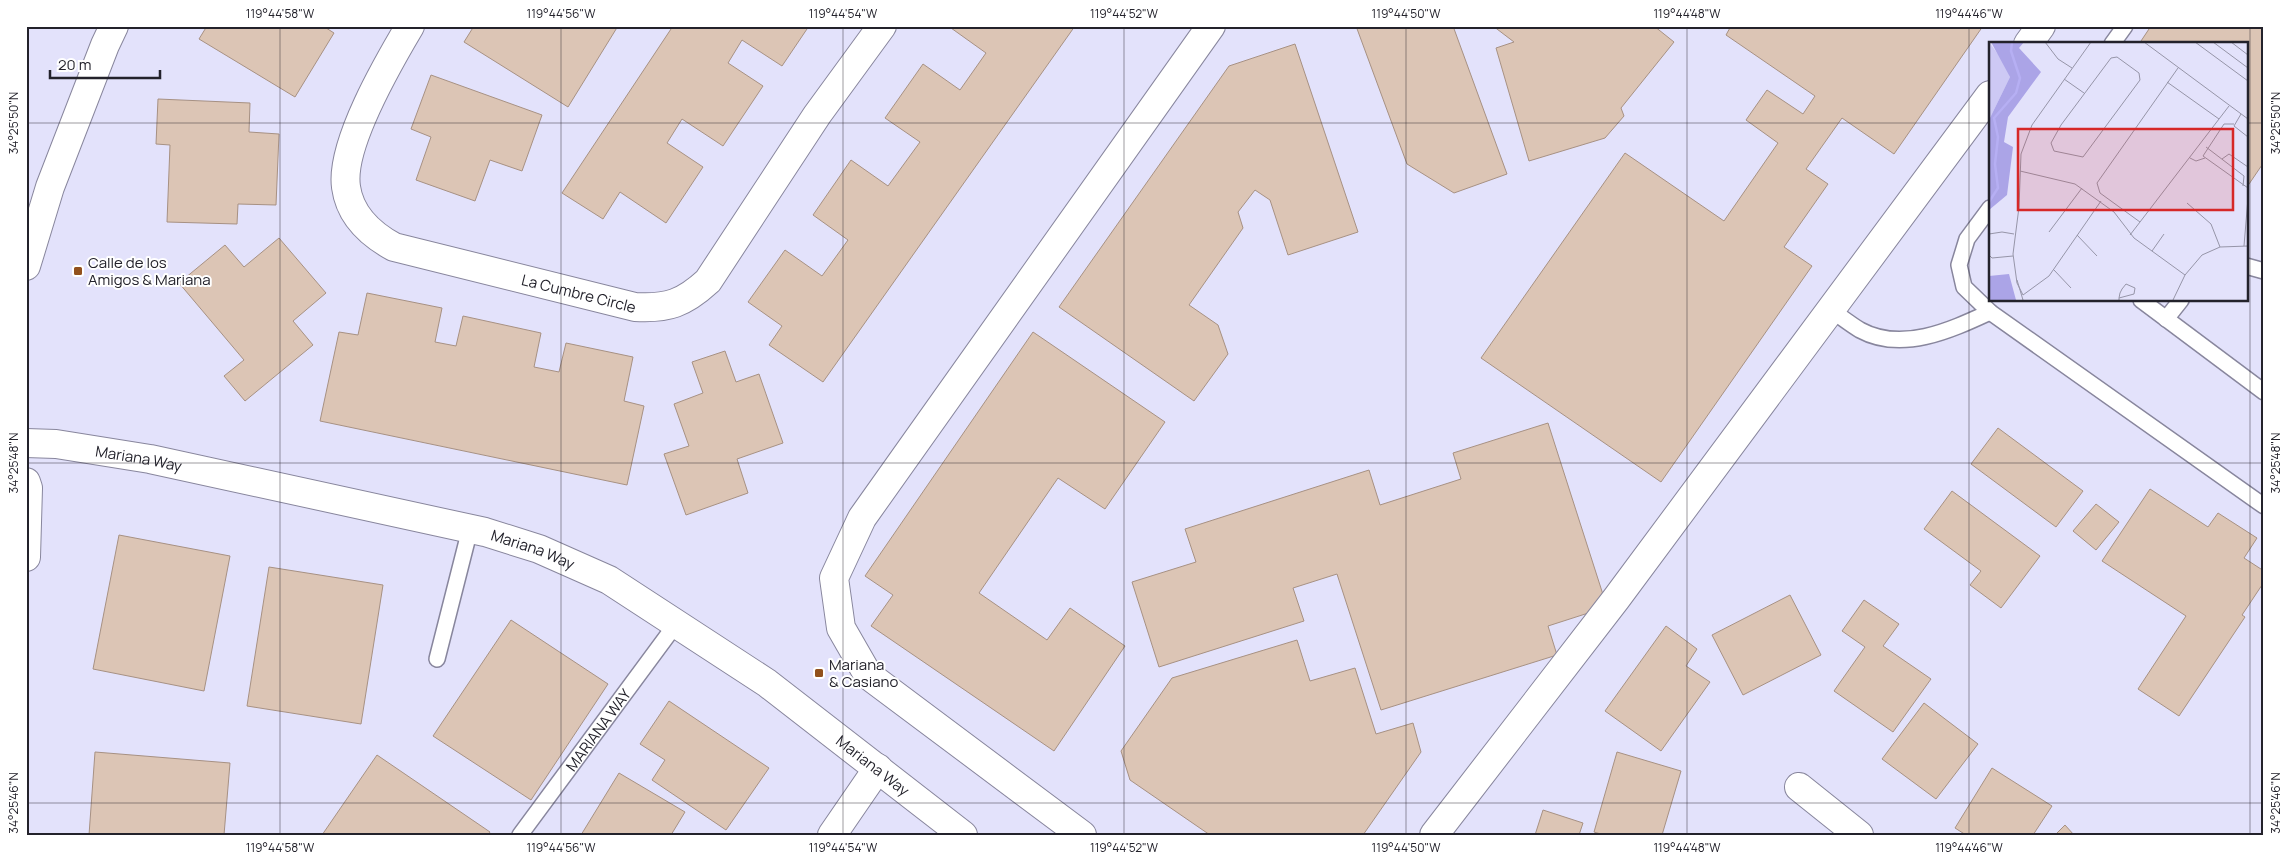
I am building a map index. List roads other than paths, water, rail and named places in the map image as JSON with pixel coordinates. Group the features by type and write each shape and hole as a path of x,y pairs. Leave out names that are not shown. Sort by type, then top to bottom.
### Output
{"street":[{"path":"26,266 50,187 114,26"},
{"name":"La Cumbre Circle","path":"410,26 366,110 347,167 346,187 352,206 362,224 376,237 394,247 635,307 655,308 684,300 693,295 708,281 817,115 882,26"},
{"path":"1082,835 868,675 841,628 834,578 862,518 1211,26"},
{"path":"2029,42 2041,26"},
{"path":"1434,835 1616,599 1989,96"},
{"name":"Mariana Way","path":"26,443 56,444 150,460 470,529 539,549 609,580 767,683 963,835"},
{"path":"26,482 28,488 26,557"},
{"path":"832,835 878,768"},
{"path":"1799,787 1859,835"}],"lane":[{"path":"2113,42 2125,26"},
{"path":"1989,209 1967,239 1960,265 1964,287 1990,312 2264,506"},
{"path":"2248,267 2264,271"},
{"path":"2142,301 2264,392"},
{"path":"2166,319 2180,301"},
{"path":"1831,310 1861,330 1890,340 1922,338 1954,329 1990,312"},
{"path":"437,659 470,529"},
{"name":"MARIANA WAY","path":"520,835 676,624"}],"place":[{"name":"Calle de los Amigos & Mariana","path":"78,271"},
{"name":"Mariana & Casiano","path":"819,673"}]}
